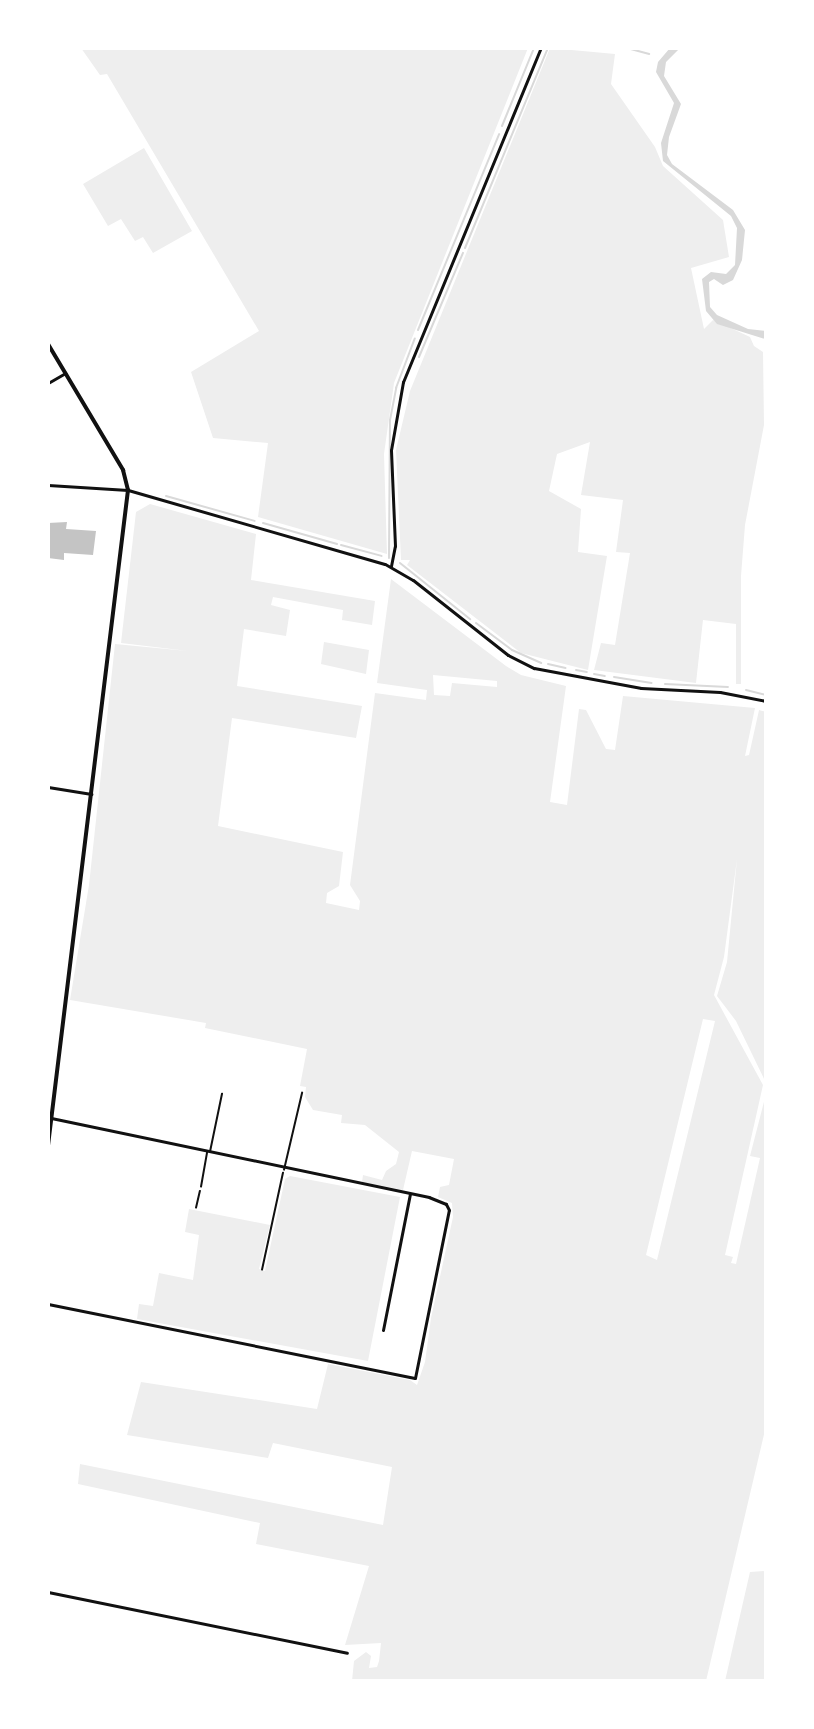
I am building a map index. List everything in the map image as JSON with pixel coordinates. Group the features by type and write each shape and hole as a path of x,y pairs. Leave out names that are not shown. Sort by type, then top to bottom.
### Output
{"street":[{"path":"391,567 395,546 391,450 403,382 541,48"},
{"path":"48,344 123,470 128,490 48,1144"},
{"path":"48,383 65,373"},
{"path":"48,485 128,490 391,567 508,655 534,668 641,688 720,692 766,701"},
{"path":"48,788 91,794"},
{"path":"48,1304 415,1378 448,1207 437,1199 284,1170 51,1118"},
{"path":"383,1330 410,1194"},
{"path":"48,1592 347,1653"}],"lane":[{"path":"284,1170 303,1093"},
{"path":"201,1187 222,1094"}],"path":[{"path":"262,1270 284,1170"},
{"path":"196,1208 201,1187"}],"shaded area":[{"path":"81,48 528,48 394,383 384,454 387,554 258,517 268,443 213,438 191,372 259,331 107,74 100,75"},
{"path":"550,48 615,54 611,84 655,147 663,166 723,220 729,257 691,268 704,329 713,320 750,337 754,346 763,352 764,425 745,525 741,576 741,684 736,684 736,624 703,620 696,683 594,670 601,643 615,645 630,553 616,552 623,500 581,495 590,442 557,454 549,491 581,509 578,552 607,556 588,670 521,653 407,565 410,560 401,560 396,450 410,391"},
{"path":"670,48 680,48 666,62 664,76 681,104 669,137 667,155 672,164 733,210 745,230 742,260 733,280 723,285 714,279 709,282 710,307 717,315 748,329 766,331 765,339 717,324 706,311 702,279 711,272 726,274 735,265 737,228 731,216 663,161 661,143 674,103 656,72 658,62"},
{"path":"144,148 192,231 153,253 143,237 135,241 121,219 108,226 83,184"},
{"path":"150,504 256,534 251,580 375,601 372,625 342,620 343,610 273,597 271,605 290,610 286,636 244,629 237,686 362,706 356,738 232,718 218,826 343,852 339,886 327,893 326,903 359,910 360,901 350,885 375,693 426,700 427,690 377,683 391,579 506,666 521,675 566,686 550,802 567,805 579,709 586,710 606,749 615,750 623,696 755,708 745,756 749,755 759,710 766,712 766,1083 736,1021 717,996 727,962 737,859 724,957 714,995 763,1085 725,1255 733,1257 731,1263 736,1264 760,1158 750,1156 766,1094 766,1426 706,1681 352,1681 354,1661 366,1652 371,1656 369,1668 377,1667 379,1661 381,1643 345,1645 369,1566 256,1544 260,1523 78,1484 80,1464 383,1525 392,1467 273,1443 268,1458 127,1435 141,1382 317,1409 328,1364 410,1380 417,1385 425,1362 431,1318 453,1217 452,1203 438,1197 440,1187 449,1185 454,1159 412,1151 403,1190 362,1182 363,1175 382,1180 386,1171 396,1164 399,1152 365,1125 341,1123 342,1115 313,1110 305,1097 306,1087 300,1086 307,1049 205,1028 206,1023 70,1000 89,885 115,644 188,651 121,643 136,512","holes":["433,675 497,681 497,687 452,683 450,696 434,695","703,1019 715,1021 657,1260 646,1255"]},
{"path":"324,642 369,650 366,674 321,664"},
{"path":"290,1176 400,1197 368,1361 137,1319 139,1304 153,1306 159,1273 193,1280 199,1235 185,1232 189,1209 270,1225 259,1269 265,1271 285,1179"},
{"path":"766,1566 766,1681 725,1681 750,1572 765,1571"}],"building":[{"path":"67,522 66,529 96,531 93,555 64,553 64,560 48,558 48,523"}],"waterway":[{"path":"502,126 534,48"},
{"path":"465,248 548,48"},
{"path":"627,48 649,54"},
{"path":"418,330 499,134"},
{"path":"419,357 463,253"},
{"path":"389,558 390,420 396,388 415,338"},
{"path":"166,496 255,521"},
{"path":"263,523 337,544"},
{"path":"341,545 382,556"},
{"path":"400,563 470,619"},
{"path":"476,623 512,650 541,663"},
{"path":"548,664 566,668"},
{"path":"576,670 587,672"},
{"path":"594,674 605,676"},
{"path":"614,677 652,683"},
{"path":"665,684 728,687"},
{"path":"746,690 766,695"}]}
